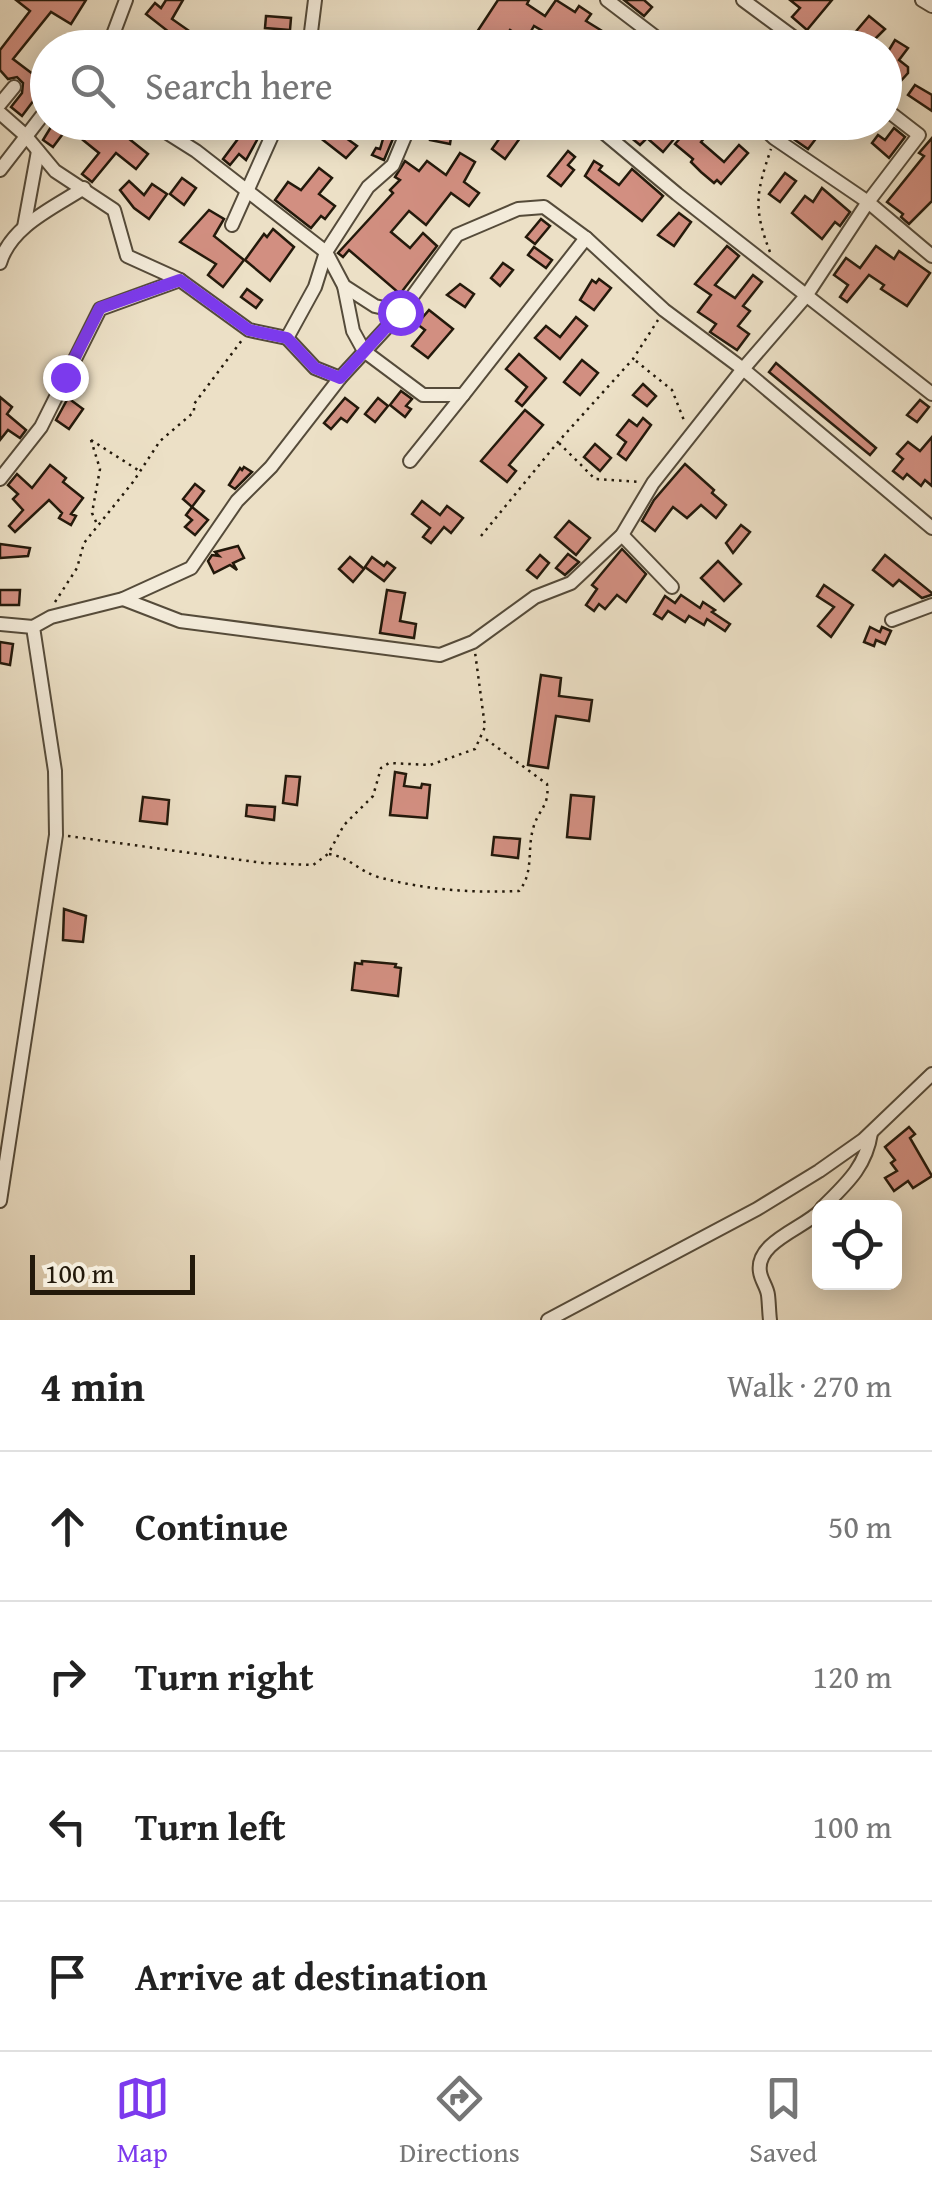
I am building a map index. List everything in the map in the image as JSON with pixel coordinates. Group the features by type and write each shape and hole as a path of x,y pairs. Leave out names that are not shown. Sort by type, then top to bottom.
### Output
{"street":[{"path":"115,30 126,0"},
{"path":"311,30 315,0"},
{"path":"607,0 646,30"},
{"path":"743,0 784,30"},
{"path":"922,0 932,6"},
{"path":"0,104 14,88"},
{"path":"0,113 25,135 55,171 114,210 127,256 180,280 249,330 287,338 315,368 340,378"},
{"path":"123,599 180,621 440,655 473,642 535,597 583,576 622,536 653,483 806,296 919,134 902,121"},
{"path":"0,170 30,129"},
{"path":"177,140 246,188 326,252 344,286 352,331 364,350 423,395 462,395"},
{"path":"232,225 269,140"},
{"path":"287,338 315,288 326,252 368,187 393,165 403,140"},
{"path":"613,140 932,394"},
{"path":"777,140 868,202 932,256"},
{"path":"24,227 38,151"},
{"path":"0,264 5,246 24,227 84,188"},
{"path":"0,624 33,628 51,616 123,599 191,568 237,500 270,467 340,378 400,312 457,235 518,209 544,207 586,238 664,310 743,369 932,528"},
{"path":"410,461 586,238"},
{"path":"0,479 41,426 100,308 180,280"},
{"path":"344,286 375,306 400,312"},
{"path":"622,536 672,587"},
{"path":"892,620 932,604"},
{"path":"0,1201 56,835 56,771 33,628"},
{"path":"548,1320 757,1209 819,1171 871,1133 932,1074"},
{"path":"830,1200 854,1176 868,1149 871,1133"},
{"path":"770,1320 768,1294 760,1271 762,1258 774,1244 812,1219"}],"path":[{"path":"773,140 757,190 760,226 778,274"},
{"path":"481,536 558,442 634,359 664,310"},
{"path":"51,616 56,599 77,568 84,543 160,441 194,412 194,404 249,330"},
{"path":"634,359 672,390 691,438"},
{"path":"98,527 92,513 100,469 91,440 140,471"},
{"path":"558,442 595,478 653,483"},
{"path":"56,835 263,863 313,865 328,854 344,824 372,796 381,768 389,763 430,765 475,749 483,738 485,727 473,642"},
{"path":"328,854 343,856 361,871 380,877 465,893 520,891 527,881 533,827 549,799 546,784 483,738"}],"building":[{"path":"16,0 86,0 71,24 51,12 36,30 30,30 30,38 13,59 30,72 30,105 22,116 11,107 22,93 23,83 17,77 8,79 0,70 0,50 30,11"},
{"path":"166,0 183,0 172,19 188,30 166,30 146,14 155,3 161,8"},
{"path":"498,0 529,0 527,4 545,16 556,0 575,12 579,6 591,14 586,21 600,30 541,30 534,26 532,30 478,30"},
{"path":"624,0 644,0 652,7 644,16"},
{"path":"790,0 832,0 807,30 792,17 800,8"},
{"path":"266,16 291,18 290,30 265,28"},
{"path":"869,16 885,29 884,30 857,30"},
{"path":"902,62 908,67 902,80"},
{"path":"915,85 932,95 932,111 908,95"},
{"path":"902,135 905,137 889,158 872,143 902,140"},
{"path":"932,138 932,201 909,224 887,202 924,156 919,153"},
{"path":"83,140 130,140 148,154 136,169 116,153 92,182 82,174 99,153"},
{"path":"237,140 257,140 246,160 239,154 230,165 223,159"},
{"path":"323,140 349,140 357,146 346,158"},
{"path":"383,140 392,140 384,160 372,155 376,148 380,149"},
{"path":"498,140 519,140 505,159 492,149"},
{"path":"649,140 673,140 663,152"},
{"path":"679,140 703,140 724,162 739,145 748,153 721,184 701,172 675,144"},
{"path":"795,140 815,140 808,149"},
{"path":"568,151 575,157 568,165 574,170 561,186 548,176"},
{"path":"460,153 475,162 464,182 479,193 469,206 451,193 426,225 409,211 391,232 410,248 423,233 437,246 400,294 349,250 343,257 338,253 393,193 390,190 400,180 395,177 405,161 419,171 427,161 446,175"},
{"path":"594,161 602,166 599,170 619,185 632,169 663,196 642,221 585,176"},
{"path":"319,168 332,178 319,194 335,206 311,228 275,200 288,182 301,190"},
{"path":"785,173 796,181 780,202 769,194"},
{"path":"182,178 196,188 184,205 170,194"},
{"path":"129,181 144,195 152,184 167,194 149,219 120,190"},
{"path":"822,188 850,212 840,226 835,222 822,239 792,213 805,196 813,202"},
{"path":"209,210 224,219 214,236 244,260 223,287 208,275 216,264 180,242"},
{"path":"679,213 691,222 674,246 658,235"},
{"path":"541,219 550,226 535,244 526,237"},
{"path":"273,229 294,247 270,281 245,260 264,234 267,237"},
{"path":"727,246 739,256 715,285 735,298 753,275 762,282 743,306 750,311 738,326 749,334 737,350 710,332 716,324 698,312 711,295 695,284"},
{"path":"876,246 894,259 899,251 930,273 907,306 881,289 884,285 869,275 847,302 840,297 848,285 834,275 846,258 860,268"},
{"path":"534,247 552,260 546,268 528,255"},
{"path":"503,263 513,270 500,286 491,278"},
{"path":"599,279 611,288 594,310 580,300 592,280 596,283"},
{"path":"460,284 474,294 465,307 447,295"},
{"path":"247,289 262,300 256,308 241,297"},
{"path":"429,310 453,329 428,358 412,346 425,330 417,324"},
{"path":"576,317 587,326 560,359 535,338 546,326 560,337"},
{"path":"519,354 546,378 522,406 516,401 527,387 506,369"},
{"path":"582,360 598,373 580,395 564,382"},
{"path":"776,363 876,448 870,455 769,372"},
{"path":"643,384 656,396 647,406 633,395"},
{"path":"401,391 412,399 406,406 411,409 405,417 390,405"},
{"path":"0,397 12,407 7,414 26,430 20,438 8,430 0,440"},
{"path":"68,398 83,409 69,429 56,420"},
{"path":"345,398 358,408 347,422 341,418 331,429 324,423"},
{"path":"378,398 388,406 375,422 365,414"},
{"path":"920,400 929,407 917,422 907,415"},
{"path":"525,410 543,425 509,465 516,471 507,482 481,461"},
{"path":"643,418 651,425 626,460 618,454 626,442 617,435 629,420 637,426"},
{"path":"932,437 932,486 925,480 921,486 907,474 903,479 893,471 903,459 897,454 908,442 920,451"},
{"path":"595,444 611,458 600,471 584,457"},
{"path":"685,464 726,505 716,518 701,505 687,518 673,507 655,531 642,521 654,500"},
{"path":"50,465 83,498 71,514 76,516 71,525 59,518 62,513 49,500 15,532 9,526 23,510 13,499 18,494 8,485 17,474 32,488"},
{"path":"244,467 252,472 235,489 229,485"},
{"path":"195,484 204,491 192,507 183,499"},
{"path":"422,501 440,515 447,506 463,518 451,533 444,527 431,543 423,537 430,528 412,514"},
{"path":"192,507 208,520 195,535 185,527 192,520 186,515"},
{"path":"569,521 590,538 576,555 555,537"},
{"path":"741,525 750,532 733,553 726,543"},
{"path":"0,544 30,548 28,556 0,558"},
{"path":"238,546 244,558 233,563 237,570 230,565 214,573 208,561 212,555 219,556 215,552"},
{"path":"622,549 646,574 626,602 617,595 605,609 599,604 594,611 586,605 597,589 592,585"},
{"path":"568,554 579,562 565,575 556,568"},
{"path":"540,555 549,563 537,578 527,570"},
{"path":"885,555 931,595 922,598 899,580 893,586 873,570"},
{"path":"350,557 364,569 353,582 339,569"},
{"path":"372,557 395,568 384,581 365,567"},
{"path":"718,561 741,584 724,601 701,578"},
{"path":"824,585 853,605 831,637 818,626 834,607 817,596"},
{"path":"0,590 20,590 19,605 0,605"},
{"path":"387,590 405,593 400,621 416,624 414,638 380,633"},
{"path":"681,595 700,608 703,602 730,624 725,631 707,619 704,625 689,616 685,622 668,611 662,619 654,614 665,596 675,603"},
{"path":"870,627 880,632 882,627 891,631 885,644 876,640 874,646 864,642"},
{"path":"0,642 13,644 10,665 0,663"},
{"path":"541,675 561,678 559,696 592,700 589,721 556,716 548,768 528,765"},
{"path":"395,772 406,774 404,786 430,785 427,818 390,815"},
{"path":"286,776 300,777 297,805 283,803"},
{"path":"571,795 594,797 590,839 567,837"},
{"path":"143,797 169,800 167,824 140,821"},
{"path":"247,805 275,807 274,820 246,816"},
{"path":"494,837 520,839 518,858 492,855"},
{"path":"64,909 86,916 83,942 63,940"},
{"path":"355,963 396,964 401,968 398,996 352,990"},
{"path":"909,1127 915,1134 910,1138 932,1176 913,1188 908,1181 894,1191 885,1178 897,1171 891,1163 895,1160 885,1147"}],"route":[{"path":"65,377 100,308 180,280 249,330 287,338 315,368 340,378 400,312"}]}
